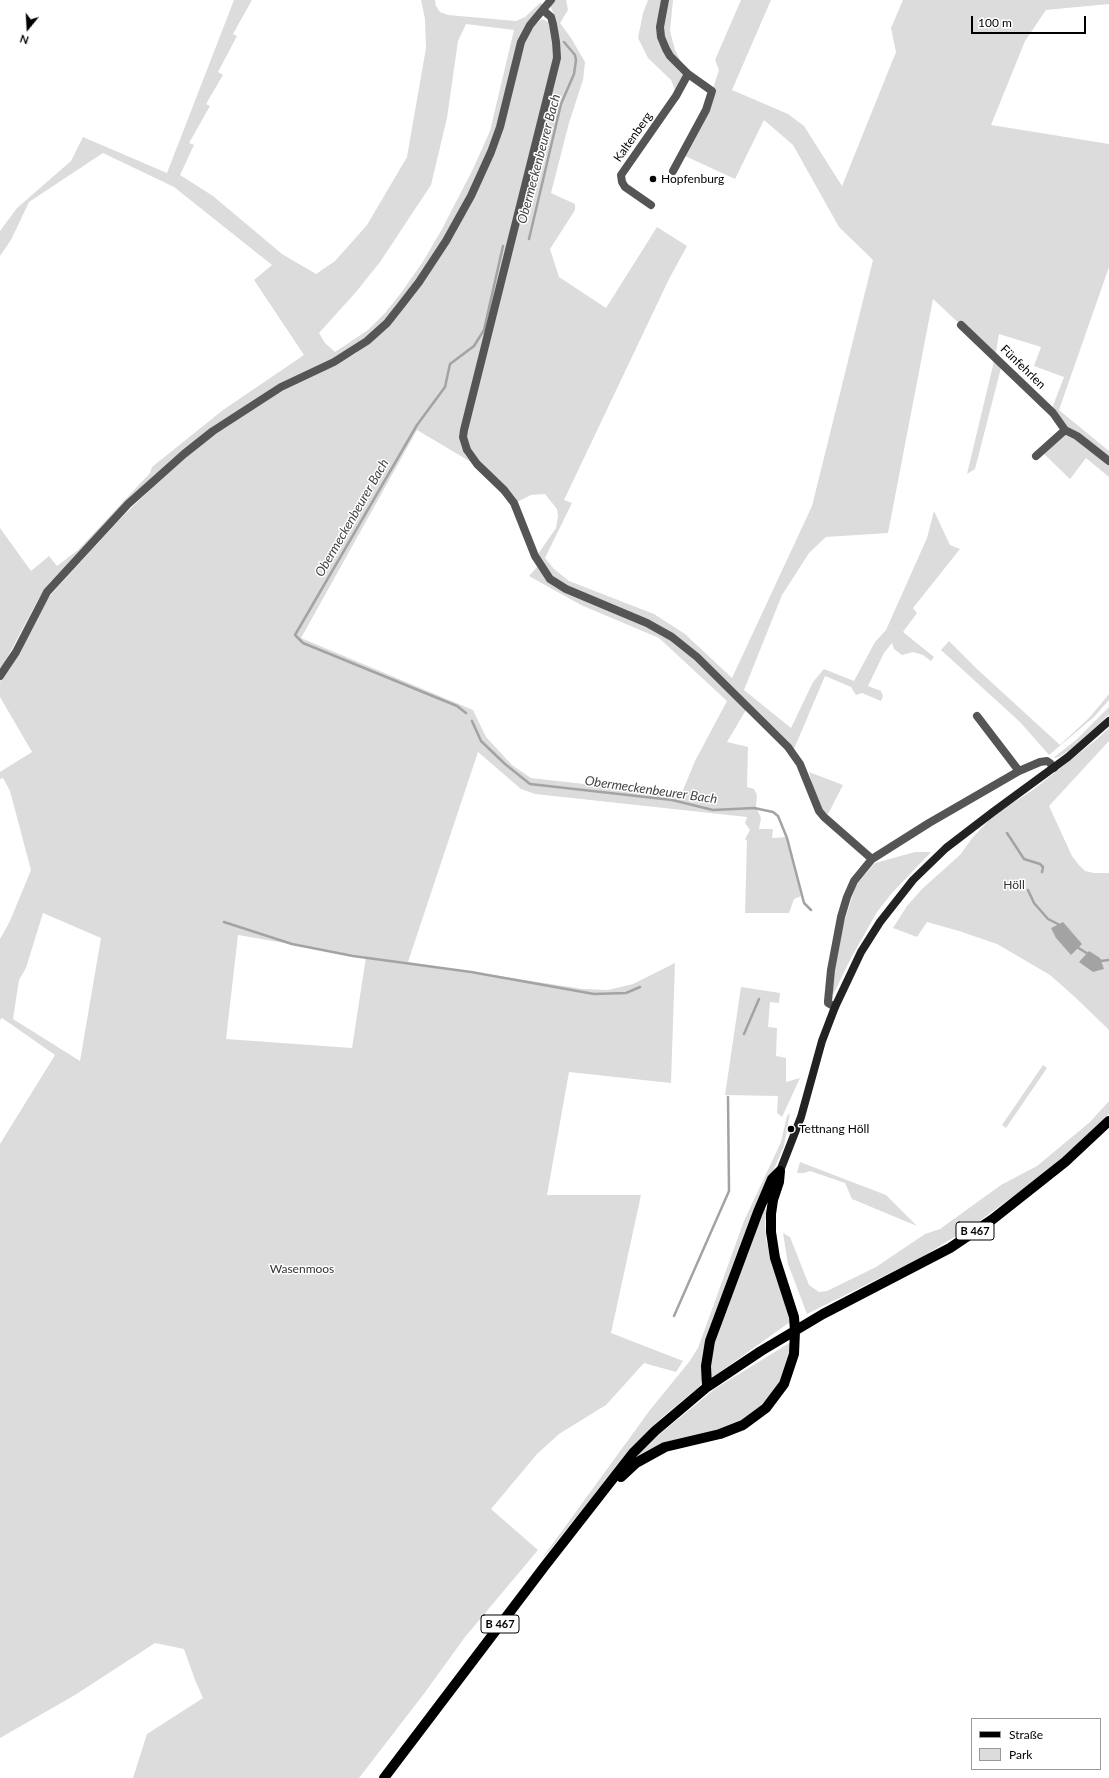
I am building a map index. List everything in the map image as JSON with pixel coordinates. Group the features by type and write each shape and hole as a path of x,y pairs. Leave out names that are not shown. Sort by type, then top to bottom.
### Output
{"main road":[{"path":"610,1482 619,1480 636,1463 665,1447 720,1434 743,1425 766,1408 784,1384 794,1354 795,1331 794,1317 775,1258 770,1232 773,1200 779,1182 780,1172 801,1117 822,1041 835,1007 858,957 880,922 913,880 946,848 1054,768 1109,721"},
{"name":"B 467","path":"384,1778 610,1482 633,1453 655,1431 707,1387 760,1351 823,1314 943,1251 988,1223 1060,1166 1109,1121"},
{"path":"707,1387 706,1366 710,1340 758,1212 772,1179 780,1172"}],"street":[{"path":"0,676 16,652 47,592 128,504 184,454 213,431 280,387 334,362 367,341 387,323 420,282 446,242 474,190 491,152 500,127 521,42 530,25 551,0"},
{"path":"665,0 661,18 661,37 670,56 688,74 712,91 706,110 673,172"},
{"path":"544,10 551,17 553,24 556,42 556,58 464,430 465,446 473,459 494,479 514,503 535,556 550,579 566,589 627,614 672,637 697,657 795,756 802,768 819,811 872,859"},
{"name":"Kaltenberg","path":"651,205 625,187 622,182 621,175 676,96 688,74"},
{"name":"Fünfehrlen","path":"961,325 1053,413 1065,430 1077,436 1109,461"},
{"path":"1036,456 1065,430"},
{"path":"978,716 1019,771"},
{"path":"835,1007 828,1003 828,1000 831,970 841,917 847,896 854,881 872,859 929,823 1019,771 1040,762 1047,761 1054,768"}],"green space":[{"path":"234,0 252,0 233,34 237,36 218,72 223,75 206,104 210,106 189,143 194,145 180,175 213,196 282,254 316,274 335,261 367,225 407,157 426,48 425,19 421,0 435,0 436,6 440,12 448,15 516,21 525,17 540,3 543,4 517,43 491,146 460,211 436,252 393,312 363,341 187,448 58,577 51,581 39,598 0,671 0,528 31,571 49,556 57,566 78,550 150,473 152,467 223,410 304,355 254,280 272,265 174,187 103,153 29,202 11,240 0,256 0,231 17,208 71,161 83,137 167,173","holes":["466,24 514,30 490,131 473,169 441,231 422,263 385,313 368,330 335,352 325,343 319,333 356,292 380,262 431,185 447,118 458,41"]},
{"path":"554,0 566,0 568,10 560,23 585,62 583,80 569,123 551,193 575,204 575,210 550,249 559,277 606,308 657,227 687,246 669,279 564,500 572,503 545,558 554,569 569,581 654,614 685,634 732,678 812,506 873,260 839,227 793,145 764,120 735,179 683,155 706,110 719,70 715,60 741,0 771,0 732,90 788,114 804,126 842,186 896,52 891,28 903,0 1109,0 1109,4 1046,10 1025,41 991,125 1109,144 1109,267 1059,410 1109,451 1109,477 1086,458 1070,479 1041,451 1065,430 1051,411 1064,377 1034,366 1041,347 999,334 995,357 933,299 888,533 826,537 809,553 782,595 744,690 791,728 813,682 824,669 854,681 875,642 886,630 927,538 934,511 950,545 960,549 913,608 917,613 903,632 934,657 931,661 923,655 913,652 902,655 894,649 892,643 884,653 868,686 881,691 883,696 881,701 862,693 856,695 851,687 825,676 794,749 689,646 556,580 549,573 538,554 556,528 558,517 557,509 545,494 531,495 517,502 472,454 466,429 559,42 557,23 550,5"},
{"path":"648,0 663,0 658,32 687,76 675,90 671,80 648,58 638,38 643,13"},
{"path":"667,0 673,0 670,31 675,50 683,66 665,44 662,30"},
{"name":"Wasenmoos","path":"542,19 550,23 553,59 459,436 465,455 471,462 417,430 301,638 473,710 486,737 512,765 531,778 681,795 695,761 727,701 659,638 581,605 529,576 537,567 549,583 558,589 624,616 664,635 687,653 746,710 727,742 748,747 747,787 754,789 757,795 756,807 761,818 759,829 773,829 772,838 787,837 801,896 794,899 789,913 745,913 747,841 745,839 750,830 745,823 747,817 535,794 521,789 478,752 408,962 583,989 608,990 633,984 675,963 671,1083 569,1072 547,1195 641,1195 611,1333 683,1361 676,1372 644,1363 606,1405 559,1434 537,1454 491,1509 538,1550 465,1637 423,1695 359,1778 133,1778 147,1734 203,1698 184,1649 155,1643 75,1695 0,1738 0,1144 55,1055 2,1018 0,1020 0,939 10,921 31,870 10,791 3,778 0,779 0,772 32,752 0,697 0,682 9,670 45,601 120,519 166,474 219,429 293,384 355,354 386,329 475,195 519,55 532,27","holes":["43,913 101,938 80,1061 13,1019 19,980 26,968","238,935 366,957 352,1048 226,1039"]},
{"path":"995,357 1002,364 975,469 967,474"},
{"path":"949,641 977,669 1060,745 1089,718 1109,694 1109,700 1094,717 1049,755 1020,722 941,650"},
{"path":"1109,707 1109,714 1099,724 1071,749 1059,757 1053,758 1076,740"},
{"name":"Höll","path":"1109,728 1109,741 1049,806 1072,856 1079,865 1085,871 1094,873 1109,873 1109,1030 1050,975 997,944 927,922 917,937 893,928 907,906 922,889 960,855 973,837 994,815 1033,790"},
{"path":"809,772 843,785 827,816 823,812 816,798"},
{"path":"915,852 931,852 892,893 877,912 851,958 833,995 832,986 841,932 856,885 875,863"},
{"path":"741,987 780,993 779,1003 770,1002 768,1027 777,1028 776,1056 786,1058 786,1082 800,1078 782,1117 777,1113 778,1096 725,1095"},
{"path":"1043,1065 1047,1068 1006,1128 1002,1125"},
{"path":"1109,1101 1109,1114 1099,1124 1045,1173 974,1225 922,1257 807,1314 788,1264 783,1233 790,1237 809,1285 819,1292 827,1291 876,1267 925,1234 940,1229 1001,1185 1037,1166 1090,1122"},
{"path":"790,1113 784,1146 749,1226 700,1386 665,1415 633,1446 543,1557 650,1410 689,1362 698,1348 744,1221 781,1142 787,1116"},
{"path":"800,1162 886,1195 917,1226 852,1199 845,1183 810,1171 797,1173"},
{"path":"764,1209 767,1210 765,1223 766,1240 790,1322 710,1379 711,1349"},
{"path":"791,1342 789,1357 781,1381 762,1407 738,1424 639,1458 637,1456 661,1433 716,1388"}],"shaded area":[{"path":"1063,922 1082,944 1071,955 1056,938 1051,928"},
{"path":"1089,951 1100,958 1104,969 1093,972 1079,962"}],"waterway":[{"name":"Obermeckenbeurer Bach","path":"529,239 561,104 574,74 576,60 575,55 564,42"},
{"name":"Obermeckenbeurer Bach","path":"466,713 457,706 303,643 295,635 417,425 445,387 450,364 474,346 484,330 503,246"},
{"name":"Obermeckenbeurer Bach","path":"472,721 481,741 505,764 530,784 672,800 713,810 754,808 773,812 778,816 787,838 804,903 811,910"},
{"name":"Obermeckenbeurer Bach","path":"1007,833 1024,859 1040,864 1043,867 1042,872"},
{"name":"Obermeckenbeurer Bach","path":"1028,890 1034,903 1048,919 1060,925"},
{"path":"224,922 292,944 353,956 471,972 594,994 626,993 640,987"},
{"name":"Obermeckenbeurer Bach","path":"1077,947 1088,954"},
{"name":"Obermeckenbeurer Bach","path":"1098,959 1101,961 1109,960"},
{"path":"744,1034 759,999"},
{"path":"674,1316 729,1191 728,1097"}],"place":[{"name":"Hopfenburg","path":"653,179"},
{"name":"Tettnang Höll","path":"791,1129"}]}
